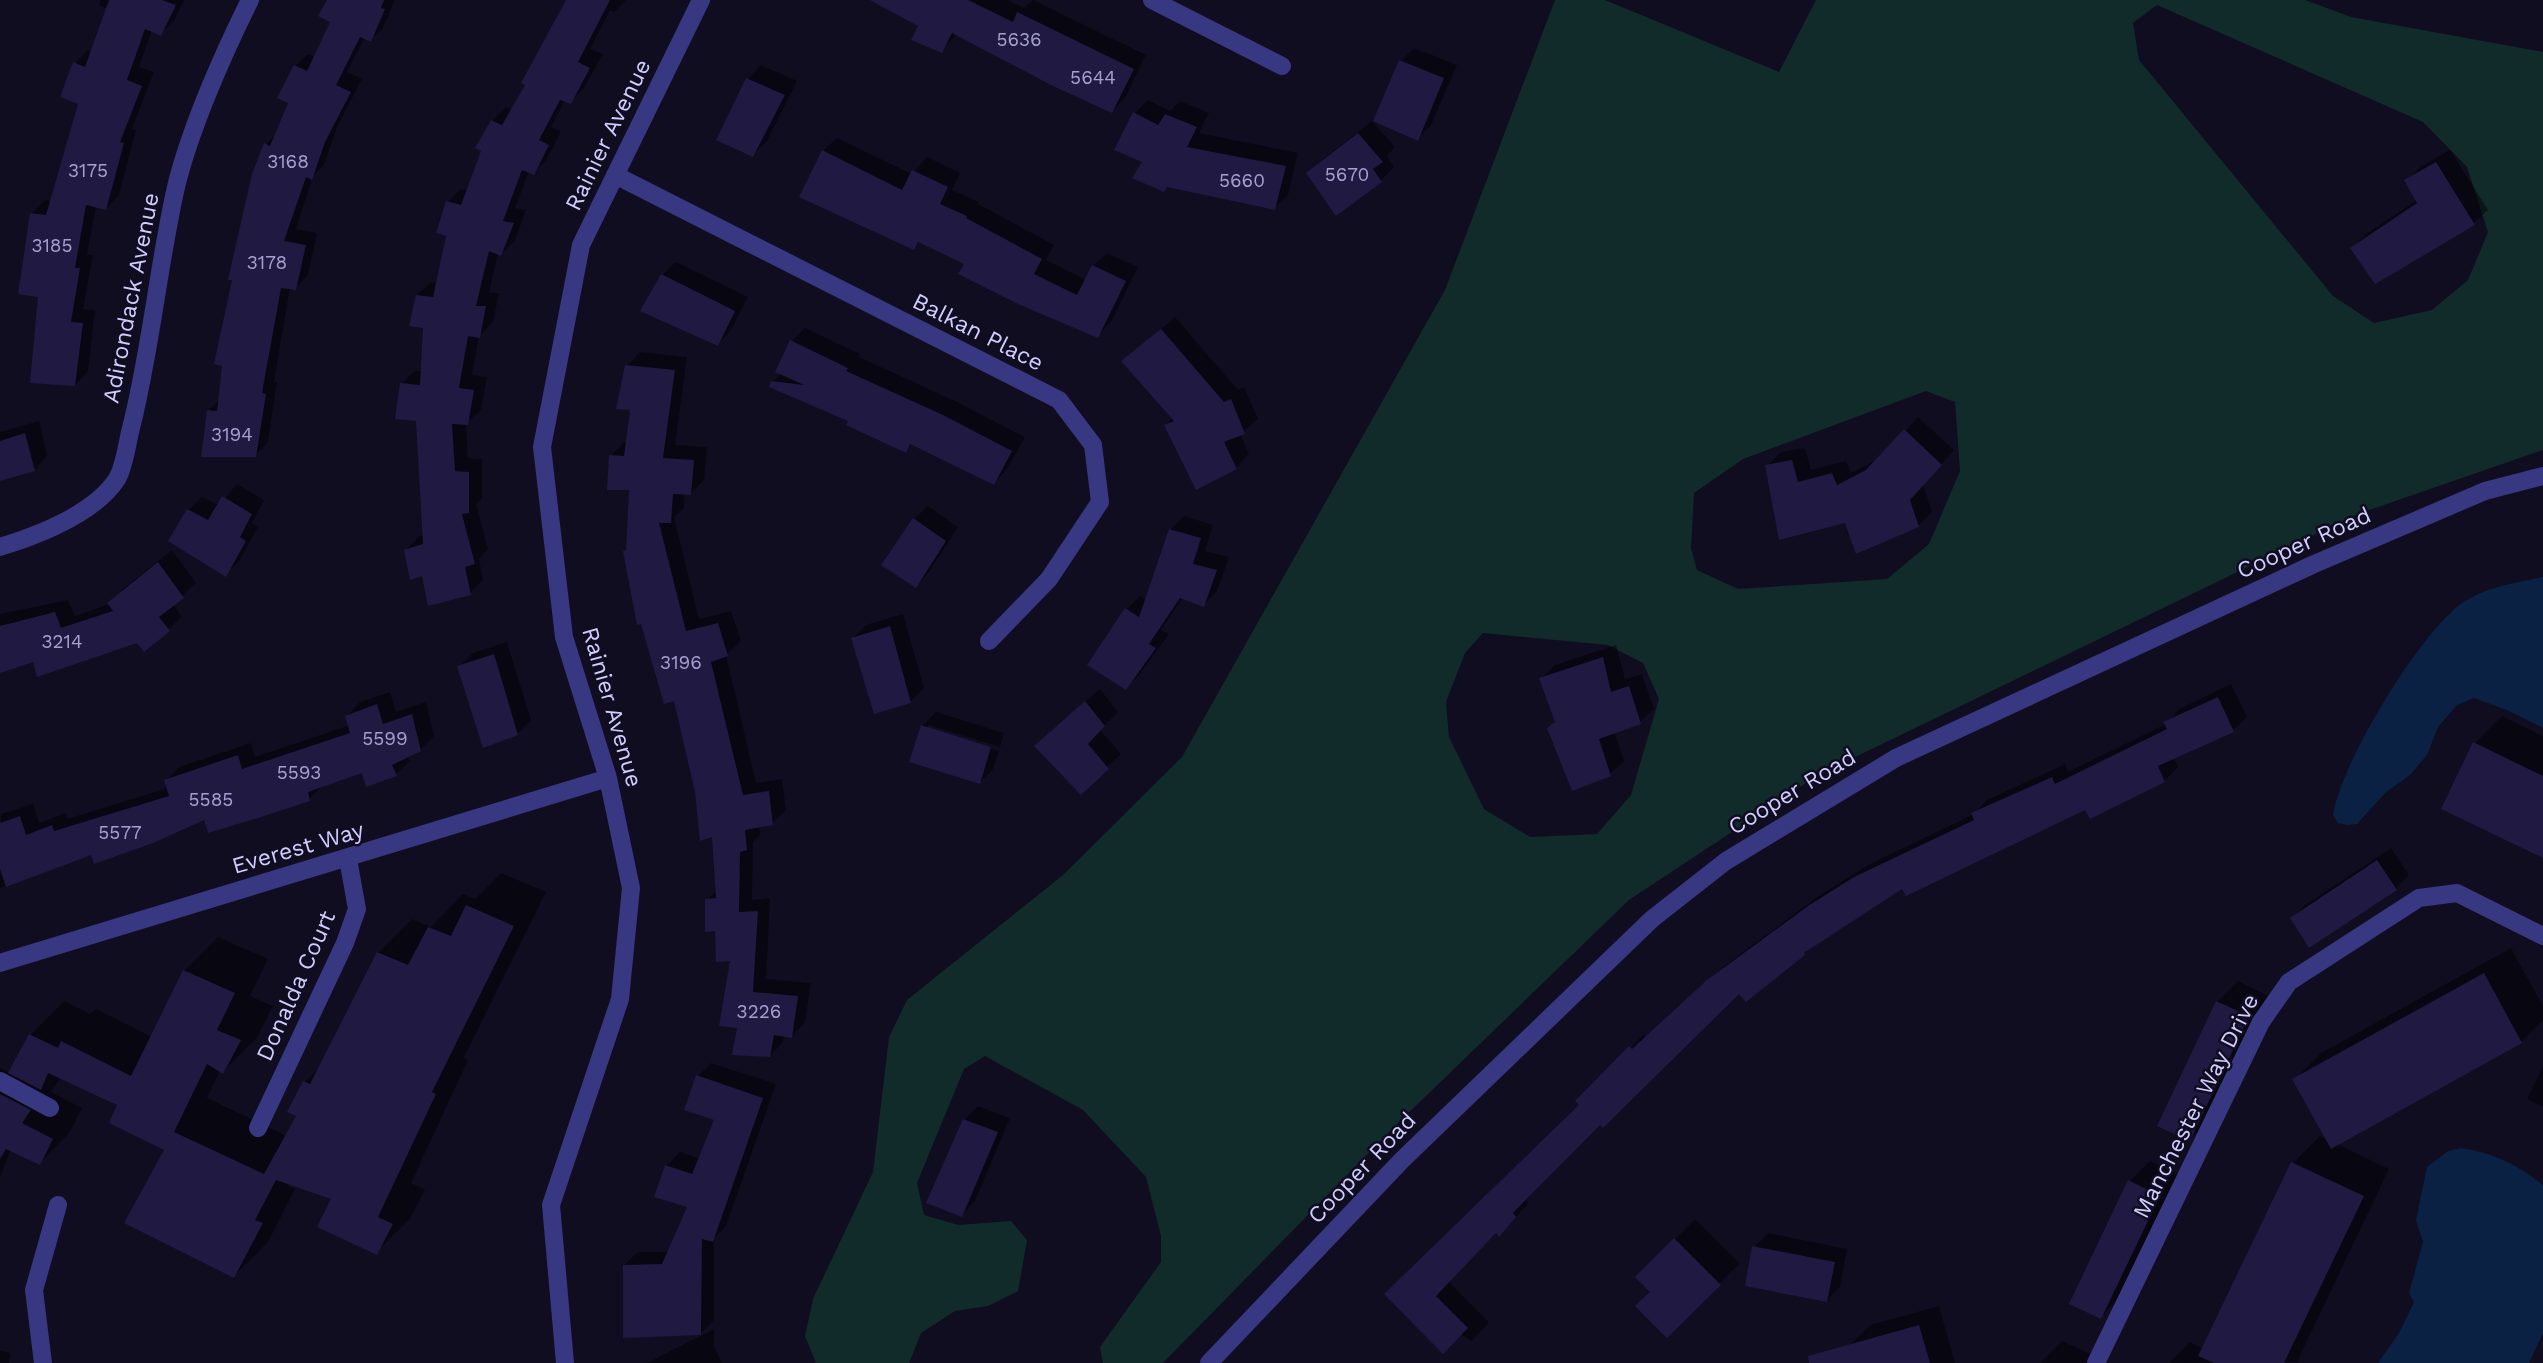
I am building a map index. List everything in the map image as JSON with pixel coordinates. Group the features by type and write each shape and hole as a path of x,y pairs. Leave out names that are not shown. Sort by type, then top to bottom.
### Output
{"street":[{"name":"Adirondack Avenue","path":"0,547 30,538 96,504 118,477 141,389 176,188 201,113 250,0"},
{"name":"Rainier Avenue","path":"565,1363 551,1205 620,999 631,888 608,778 564,636 542,447 581,246 702,0"},
{"path":"1152,0 1282,66"},
{"name":"Balkan Place","path":"615,175 1059,400 1093,445 1100,502 1049,579 989,641"},
{"name":"Cooper Road","path":"1209,1363 1422,1141 1652,919 1726,861 1896,758 1957,729 2300,571 2473,496 2543,477"},
{"name":"Everest Way","path":"0,963 608,778"},
{"name":"Donalda Court","path":"258,1128 345,943 357,909 348,859"},
{"name":"Manchester Way Drive","path":"2096,1363 2261,1022 2289,982 2419,898 2457,893 2543,936"},
{"path":"0,1081 50,1108"},
{"path":"43,1363 34,1290 58,1205"}],"green space":[{"path":"1555,0 1605,0 1779,72 1816,0 2305,0 2351,17 2543,52 2543,450 2355,515 1818,775 1629,900 1398,1123 1163,1363 1103,1363 1100,1347 1161,1262 1161,1236 1146,1177 1083,1110 985,1056 964,1069 917,1183 924,1215 958,1225 1011,1221 1027,1240 1018,1291 988,1306 955,1311 921,1333 909,1363 816,1363 805,1336 813,1299 873,1172 889,1037 907,1000 1063,875 1182,757 1445,290","holes":["2157,5 2423,122 2467,167 2488,232 2468,280 2432,310 2374,323 2333,296 2139,60 2133,23","1926,391 1955,402 1960,471 1929,544 1887,579 1738,589 1697,570 1691,548 1694,493 1743,459","1483,633 1608,645 1643,663 1659,699 1631,795 1597,834 1530,837 1484,809 1449,737 1446,702 1465,653"]}],"water":[{"path":"2543,577 2543,728 2507,710 2474,698 2457,705 2438,727 2427,755 2411,774 2385,793 2357,824 2338,823 2333,815 2339,792 2366,733 2404,670 2444,619 2462,603 2481,593"},
{"path":"2461,1148 2505,1161 2543,1185 2543,1333 2529,1363 2378,1363 2399,1333 2414,1302 2409,1293 2423,1242 2416,1220 2427,1167 2448,1151"}],"building":[{"path":"109,0 162,0 176,5 161,36 145,29 127,80 142,86 120,142 124,143 106,210 86,205 75,268 80,268 71,322 83,323 75,386 30,383 38,297 18,294 30,213 46,215 78,104 60,97 73,62 85,67"},
{"path":"327,0 384,0 381,8 385,9 371,42 360,37 336,85 351,92 325,142 312,180 306,177 284,241 306,245 296,290 281,288 262,393 266,394 256,457 201,457 207,410 217,411 222,366 214,364 232,280 228,280 252,174 264,143 270,146 288,103 277,98 294,65 307,71 330,22 318,16"},
{"path":"566,0 610,0 578,62 590,68 571,104 560,100 539,140 549,145 534,175 522,170 503,221 514,223 501,256 489,251 476,306 486,306 480,338 468,336 459,388 474,390 468,425 452,424 455,471 469,472 469,513 462,514 475,564 465,567 471,595 428,606 422,576 410,580 404,550 423,544 416,421 395,419 400,383 420,385 423,328 409,326 416,295 433,297 446,236 436,233 446,201 461,205 481,151 475,148 491,120 502,125 525,85 521,83"},
{"path":"870,0 968,0 1013,22 1017,12 1134,69 1112,113 1051,85 952,33 942,53 911,40 918,26"},
{"path":"1399,60 1444,78 1418,141 1373,121"},
{"path":"746,78 785,95 753,157 716,140"},
{"path":"1133,112 1158,125 1165,114 1197,127 1187,147 1286,166 1275,210 1167,187 1164,192 1132,178 1142,162 1114,150"},
{"path":"1358,133 1383,162 1373,169 1382,182 1336,216 1306,173"},
{"path":"822,150 902,190 912,170 948,187 940,204 967,216 966,218 1042,259 1034,274 1077,295 1092,265 1126,281 1098,338 1018,304 958,274 964,264 918,242 914,250 799,197"},
{"path":"2436,162 2475,225 2375,284 2350,248 2417,203 2404,180"},
{"path":"661,274 735,311 718,346 640,311"},
{"path":"1161,329 1224,402 1231,399 1245,434 1224,442 1237,469 1196,490 1164,425 1174,421 1121,361"},
{"path":"790,340 848,368 846,371 943,415 1012,451 994,485 910,444 906,453 846,425 848,421 769,387 771,381 804,385 775,372"},
{"path":"625,365 675,370 663,458 694,460 691,495 673,494 671,523 659,523 686,631 718,623 728,656 711,662 743,795 769,791 773,825 745,830 747,850 740,852 739,912 758,911 753,992 798,996 792,1038 774,1035 770,1057 732,1055 737,1028 719,1026 730,961 716,962 715,931 705,932 705,899 716,898 712,837 700,841 695,792 674,701 664,704 641,624 637,625 623,551 626,550 629,490 607,490 609,455 624,456 630,410 616,409"},
{"path":"1904,429 1942,465 1910,500 1919,527 1856,554 1845,523 1779,540 1765,465 1792,460 1798,482 1832,473 1837,485 1866,470"},
{"path":"25,433 35,471 0,481 0,441"},
{"path":"222,496 252,514 240,537 246,541 226,577 168,541 187,509 208,520"},
{"path":"913,518 946,541 916,588 881,565"},
{"path":"1169,529 1201,538 1193,564 1217,570 1204,607 1180,598 1149,644 1156,648 1126,690 1087,665 1125,608 1139,617"},
{"path":"158,562 184,598 159,617 170,631 144,652 137,643 37,677 33,662 0,673 0,626 55,612 61,628 113,611 107,603"},
{"path":"890,626 911,703 874,714 851,638"},
{"path":"494,654 518,735 483,748 457,666"},
{"path":"1603,657 1611,692 1629,686 1641,724 1599,739 1611,776 1572,791 1547,728 1555,722 1539,678"},
{"path":"2218,697 2234,732 2158,766 2165,782 2090,819 2085,810 1906,896 1902,889 1804,953 1805,955 1746,1002 1739,994 1603,1128 1600,1125 1513,1213 1516,1217 1499,1237 1496,1233 1436,1296 1468,1328 1443,1354 1384,1294 1579,1105 1575,1101 1629,1046 1632,1049 1707,980 1808,906 1854,877 1974,820 1971,813 2052,777 2055,784 2167,729 2163,722"},
{"path":"1085,701 1105,726 1088,744 1109,769 1081,795 1034,746"},
{"path":"377,704 383,724 412,714 421,751 392,765 397,776 366,787 362,773 308,792 310,801 258,818 208,833 204,820 153,843 94,864 91,855 6,887 0,869 0,823 20,816 26,835 52,825 54,831 169,796 164,780 238,755 242,769 350,733 345,716"},
{"path":"921,725 991,747 980,784 909,762"},
{"path":"2473,742 2543,776 2543,858 2441,809"},
{"path":"2377,860 2397,890 2309,948 2290,918"},
{"path":"466,905 514,926 432,1092 436,1094 378,1217 393,1224 377,1255 317,1227 331,1199 276,1180 255,1220 263,1223 234,1278 124,1223 164,1150 109,1123 117,1105 48,1073 41,1090 8,1073 29,1034 58,1048 61,1041 131,1076 183,970 235,993 217,1030 241,1040 223,1074 207,1064 174,1132 264,1174 296,1116 287,1112 303,1081 310,1084 377,952 408,965 428,927 451,936"},
{"path":"2484,973 2522,1043 2331,1149 2292,1079"},
{"path":"2216,1001 2249,1016 2190,1141 2157,1126"},
{"path":"696,1075 763,1098 713,1242 702,1239 701,1335 623,1338 623,1265 662,1264 687,1207 654,1197 665,1165 692,1174 714,1120 684,1110"},
{"path":"0,1094 31,1110 22,1123 53,1139 40,1165 6,1149 0,1159"},
{"path":"963,1119 998,1132 962,1217 926,1203"},
{"path":"2291,1162 2364,1196 2284,1363 2214,1363 2198,1356"},
{"path":"2128,1180 2160,1196 2101,1319 2069,1304"},
{"path":"1674,1238 1721,1285 1667,1338 1635,1306 1650,1292 1635,1277"},
{"path":"1752,1246 1835,1262 1827,1302 1745,1286"},
{"path":"1919,1325 1930,1363 1809,1363 1808,1356"}]}
